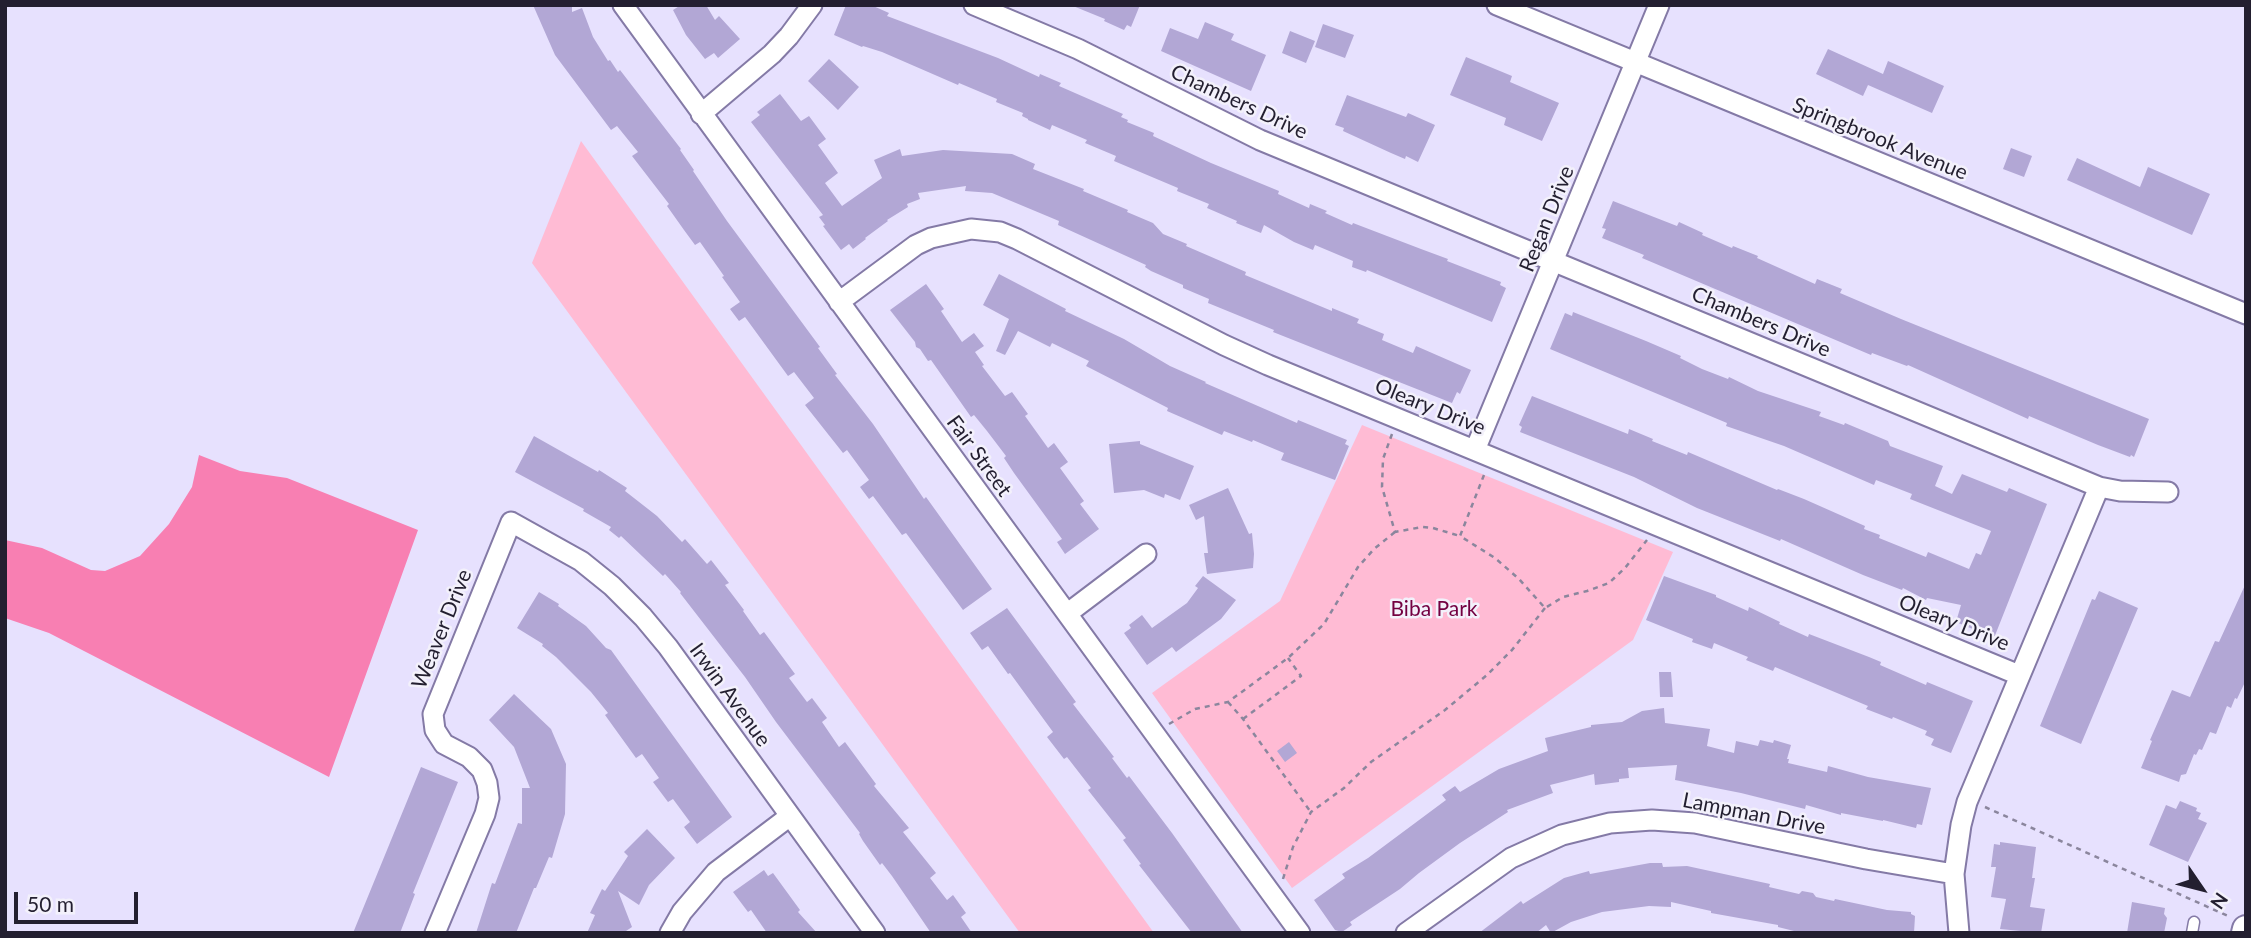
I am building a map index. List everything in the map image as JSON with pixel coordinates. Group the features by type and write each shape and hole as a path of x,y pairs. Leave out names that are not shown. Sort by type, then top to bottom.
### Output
{"street":[{"name":"Fair Street","path":"623,5 1300,933"},
{"path":"702,114 772,54 812,5"},
{"name":"Chambers Drive","path":"974,5 1079,49 1260,140 2099,487 2120,491 2168,492"},
{"name":"Springbrook Avenue","path":"1497,5 2246,314"},
{"name":"Regan Drive","path":"1475,450 1659,5"},
{"name":"Oleary Drive","path":"839,302 916,245 931,238 971,229 1000,232 1223,345 2020,675"},
{"path":"1959,933 1954,874 1967,802 2099,487"},
{"name":"Irwin Avenue","path":"512,522 582,561 643,617 676,658 875,933"},
{"name":"Weaver Drive","path":"435,933 485,814 489,798 482,770 469,757 444,744 435,730 433,715 512,522"},
{"path":"1068,613 1146,554"},
{"path":"670,933 688,904 716,872 790,816"},
{"name":"Lampman Drive","path":"1406,933 1511,858 1562,835 1610,823 1652,820 1695,823 1866,859 1954,874"}],"path":[{"path":"1392,434 1383,459 1382,487 1395,531"},
{"path":"1460,536 1485,473"},
{"path":"1169,724 1195,709 1228,702 1288,658 1324,624 1358,567 1395,531 1422,527 1460,536 1495,558 1519,579 1545,608"},
{"path":"1283,879 1293,847 1311,812 1344,788 1371,762 1445,710 1486,675 1512,650 1545,608 1563,597 1609,583 1647,540"},
{"path":"1243,719 1301,676 1288,658"},
{"path":"1228,702 1311,812"},
{"path":"1985,807 2241,927"}],"green space":[{"path":"581,141 1154,933 1020,933 532,263"},
{"name":"Biba Park","path":"1362,425 1673,552 1633,640 1292,888 1152,693 1280,601"}],"shaded area":[{"path":"199,455 240,471 287,478 418,530 329,777 49,633 5,618 5,540 42,548 91,570 105,571 140,556 169,524 192,487"}],"building":[{"path":"533,5 572,5 572,12 582,8 593,37 608,61 610,60 618,72 620,70 681,149 727,221 820,347 818,348 837,374 835,375 992,589 963,610 906,533 902,535 873,496 869,499 860,487 869,480 847,450 843,453 805,405 814,398 794,372 788,376 745,317 739,321 730,309 740,302 722,277 724,276 700,242 695,245 667,206 669,204 632,156 638,152 617,126 611,130 555,55"},
{"path":"681,5 706,5 715,20 719,16 740,39 718,58 714,53 705,59 686,35 673,10"},
{"path":"846,5 871,5 889,13 887,16 998,58 1039,77 1040,74 1061,83 1059,86 1123,114 1121,117 1128,120 1127,122 1154,133 1153,136 1279,191 1278,194 1309,208 1310,204 1352,225 1353,223 1448,259 1447,261 1501,282 1500,285 1506,288 1492,322 1367,270 1366,272 1352,267 1353,261 1315,245 1313,250 1264,225 1261,233 1236,223 1237,221 1207,208 1209,204 1177,191 1178,188 1114,161 1116,156 1085,143 1087,140 1052,125 1050,130 1028,120 1022,116 1023,113 996,102 997,99 834,35"},
{"path":"1140,5 1131,27 1127,25 1124,30 1073,6"},
{"path":"1205,22 1234,34 1231,40 1266,55 1251,91 1161,51 1170,28 1198,39"},
{"path":"1323,24 1354,35 1345,58 1315,47"},
{"path":"1290,31 1315,41 1306,63 1282,53"},
{"path":"1828,49 1883,74 1888,61 1944,86 1932,113 1868,85 1863,96 1816,74"},
{"path":"1466,57 1512,76 1510,82 1559,103 1542,141 1504,125 1506,118 1450,95"},
{"path":"829,59 859,87 838,110 808,81"},
{"path":"780,94 801,121 809,116 826,139 818,145 838,173 825,183 842,206 882,178 874,160 900,149 902,156 943,150 1012,154 1035,164 1033,169 1128,210 1127,212 1153,223 1163,234 1246,272 1245,275 1332,311 1332,308 1359,319 1357,323 1384,334 1382,340 1413,353 1416,346 1471,370 1460,394 1457,392 1452,403 1273,332 1274,330 1208,303 1209,299 1151,271 1146,265 1058,225 1059,221 992,193 965,191 966,186 918,193 920,199 907,204 908,207 887,220 853,249 849,244 841,250 823,226 825,225 819,217 823,215 751,122 760,115 757,112"},
{"path":"1347,95 1406,117 1408,113 1435,125 1418,162 1391,153 1335,125"},
{"path":"2011,148 2032,156 2024,177 2003,169"},
{"path":"2077,158 2140,187 2148,167 2210,194 2192,235 2067,180"},
{"path":"1613,201 1677,226 1679,222 1703,233 1702,235 1758,256 1757,258 1815,284 1817,279 1842,289 1840,293 1901,319 2149,419 2134,457 2029,416 2028,419 1908,365 1872,353 1871,355 1642,258 1644,255 1602,238 1606,229 1602,228"},
{"path":"999,274 1205,383 1297,423 1298,420 1347,440 1345,444 1349,446 1335,480 1281,460 1284,453 1253,440 1252,442 1224,431 1222,435 1167,411 1168,408 1086,366 1089,361 1052,343 1050,347 1018,331 1005,355 996,351 1009,319 983,305"},
{"path":"926,284 944,309 941,311 962,342 974,333 984,346 975,352 984,365 982,366 1005,396 1012,392 1048,448 1054,443 1068,462 1060,468 1084,501 1080,504 1099,529 1065,554 1057,542 1062,539 1014,473 1004,458 1006,456 974,415 971,417 931,360 928,361 916,347 890,310"},
{"path":"1573,312 1681,356 1680,358 1702,369 1821,412 1819,416 1844,425 1845,423 1888,441 1890,446 1943,466 1935,486 1952,494 1962,474 2007,492 2009,488 2047,504 1994,638 1956,622 1961,605 1927,598 1926,600 1903,588 1902,590 1863,575 1781,539 1780,541 1697,508 1634,477 1520,432 1522,427 1519,425 1532,396 1628,434 1629,429 1687,455 1688,452 1804,499 1865,526 1864,529 1880,535 1879,538 1926,557 1928,552 1969,569 1976,553 1981,555 1991,531 1910,499 1912,494 1876,480 1874,485 1784,446 1726,426 1727,423 1550,349 1565,313 1572,316"},
{"path":"534,436 627,488 625,491 657,516 682,542 685,539 707,564 711,560 729,583 725,585 760,635 764,632 795,674 789,678 807,702 812,698 827,718 822,722 839,747 845,742 876,784 874,786 909,828 903,832 936,873 930,878 947,900 953,895 966,913 961,917 972,933 931,933 745,677 665,574 663,576 621,536 619,538 609,530 611,527 583,511 584,509 515,472"},
{"path":"1140,441 1140,444 1194,466 1180,500 1165,494 1164,498 1144,490 1114,493 1109,444"},
{"path":"1228,488 1249,534 1252,533 1253,568 1207,574 1204,516 1196,520 1189,505"},
{"path":"1203,576 1236,600 1221,619 1176,652 1172,647 1147,665 1124,633 1131,628 1129,625 1142,615 1152,628 1187,603"},
{"path":"1664,576 1716,595 1748,611 1749,607 1808,637 1809,634 1869,657 1881,662 1880,665 1926,685 1927,682 1973,701 1951,753 1931,745 1934,739 1925,735 1927,731 1866,709 1868,706 1775,667 1773,671 1714,643 1712,649 1692,642 1693,639 1646,620"},
{"path":"2246,583 2246,680 2237,699 2235,698 2231,708 2227,706 2216,734 2210,732 2202,750 2199,749 2196,755 2194,754 2186,774 2181,775 2179,782 2141,768 2172,690 2190,697 2215,641 2219,642"},
{"path":"2099,591 2138,608 2081,744 2040,726 2092,599 2095,600"},
{"path":"539,592 559,604 558,606 586,626 611,650 732,817 697,844 684,827 690,822 673,799 668,802 653,782 659,778 642,754 636,758 605,715 608,713 591,692 542,646 543,644 517,628"},
{"path":"1007,608 1076,702 1073,704 1114,757 1112,758 1172,833 1243,933 1192,933 1139,865 1141,864 1123,840 1126,838 1088,790 1091,788 1047,737 1053,732 1010,673 1008,674 988,646 982,650 970,633"},
{"path":"1659,672 1671,672 1673,697 1660,697"},
{"path":"514,694 551,729 566,764 565,814 552,858 549,857 534,888 516,933 476,933 492,883 495,884 518,823 522,824 522,788 530,788 514,747 489,720"},
{"path":"1664,708 1665,723 1710,729 1707,746 1734,753 1736,741 1758,746 1760,740 1773,743 1774,740 1791,745 1788,763 1827,772 1828,766 1868,777 1931,788 1922,825 1917,824 1916,828 1883,820 1841,815 1806,805 1805,809 1675,780 1677,765 1628,768 1629,778 1619,779 1619,782 1595,785 1594,774 1550,785 1553,793 1507,810 1508,812 1350,922 1352,925 1342,932 1335,930 1314,900 1345,878 1342,874 1446,800 1442,795 1455,786 1460,792 1499,769 1548,751 1545,738 1591,725 1622,722 1642,711"},
{"path":"1289,742 1297,753 1285,762 1277,751"},
{"path":"421,767 458,782 413,893 415,894 400,933 353,933"},
{"path":"2180,801 2197,808 2196,811 2201,813 2198,819 2207,823 2188,862 2149,845 2166,805 2176,809"},
{"path":"647,829 675,858 649,885 639,905 618,891 632,927 623,933 587,933 595,915 590,913 602,889 605,891 628,856 624,852"},
{"path":"2000,842 2036,847 2030,907 2045,909 2041,933 2000,929 2006,899 1991,897 1996,867 1991,867 1994,844 2000,845"},
{"path":"1662,863 1663,867 1687,866 1770,884 1769,887 1799,894 1802,891 1834,901 1835,899 1911,912 1915,916 1914,933 1802,933 1778,925 1711,913 1671,902 1671,907 1649,906 1602,912 1571,922 1551,933 1546,925 1536,933 1479,933 1521,901 1523,904 1564,878 1589,871 1590,874"},
{"path":"764,870 768,876 773,873 800,910 798,912 817,933 767,933 751,910 748,912 733,892"},
{"path":"2132,902 2165,908 2164,914 2167,918 2164,933 2127,933"}]}
